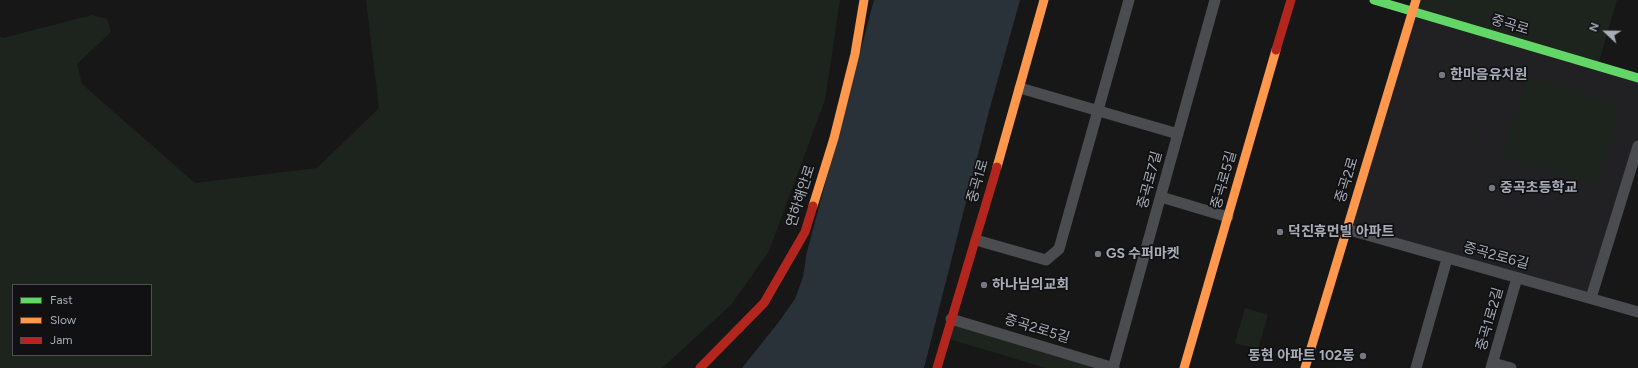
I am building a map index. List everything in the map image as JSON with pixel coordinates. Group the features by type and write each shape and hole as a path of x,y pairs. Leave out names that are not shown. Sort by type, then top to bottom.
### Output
{"street":[{"name":"연하해안로","path":"700,368 764,303 805,232 834,138 855,54 864,0"},
{"name":"중곡1로","path":"937,368 976,240 1044,0"},
{"path":"976,240 1046,260 1059,249 1129,0"},
{"name":"중곡로7길","path":"1113,368 1215,0"},
{"name":"중곡로5길","path":"1184,368 1291,0"},
{"name":"중곡로","path":"1374,0 1638,78"},
{"name":"중곡2로","path":"1305,368 1416,0"},
{"path":"1020,88 1178,134"},
{"path":"1591,298 1638,146"},
{"path":"1161,197 1228,217"},
{"name":"중곡2로6길","path":"1346,229 1447,259 1638,312"},
{"path":"1416,368 1447,259"},
{"name":"중곡1로2길","path":"1492,365 1517,278"},
{"name":"중곡2로5길","path":"951,318 1113,368"},
{"path":"1492,365 1511,368"}],"shaded area":[{"path":"366,0 840,0 825,100 769,251 731,305 662,368 0,368 0,37 3,38 92,15 107,19 111,32 77,64 82,84 195,183 317,168 379,108"},
{"path":"874,0 1020,0 989,111 924,368 742,368 795,299 803,277 807,252"},
{"path":"1416,0 1617,0 1598,65 1413,11"},
{"name":"중곡초등학교","path":"1413,11 1638,78 1638,146 1591,298 1346,229"},
{"path":"1527,76 1622,106 1597,185 1502,155"},
{"path":"1470,122 1479,125 1475,138 1470,137 1472,132 1467,130"},
{"path":"1245,308 1268,315 1258,349 1235,343"},
{"path":"951,319 1113,368 1046,368 946,338"}],"traffic: fast":[{"path":"1374,0 1638,78"}],"traffic: slow":[{"path":"813,206 834,138 855,54 864,0"},
{"path":"997,167 1044,0"},
{"path":"1305,368 1416,0"},
{"path":"1184,368 1276,50"}],"traffic: jam":[{"path":"1276,50 1291,0"},
{"path":"937,368 997,167"},
{"path":"700,368 764,303 805,232 813,206"}],"place":[{"name":"한마음유치원","path":"1442,75"},
{"name":"중곡초등학교","path":"1492,188"},
{"name":"덕진휴먼빌 아파트","path":"1280,232"},
{"name":"GS 수퍼마켓","path":"1098,254"},
{"name":"하나님의교회","path":"984,285"},
{"name":"동현 아파트 102동","path":"1363,356"}]}
